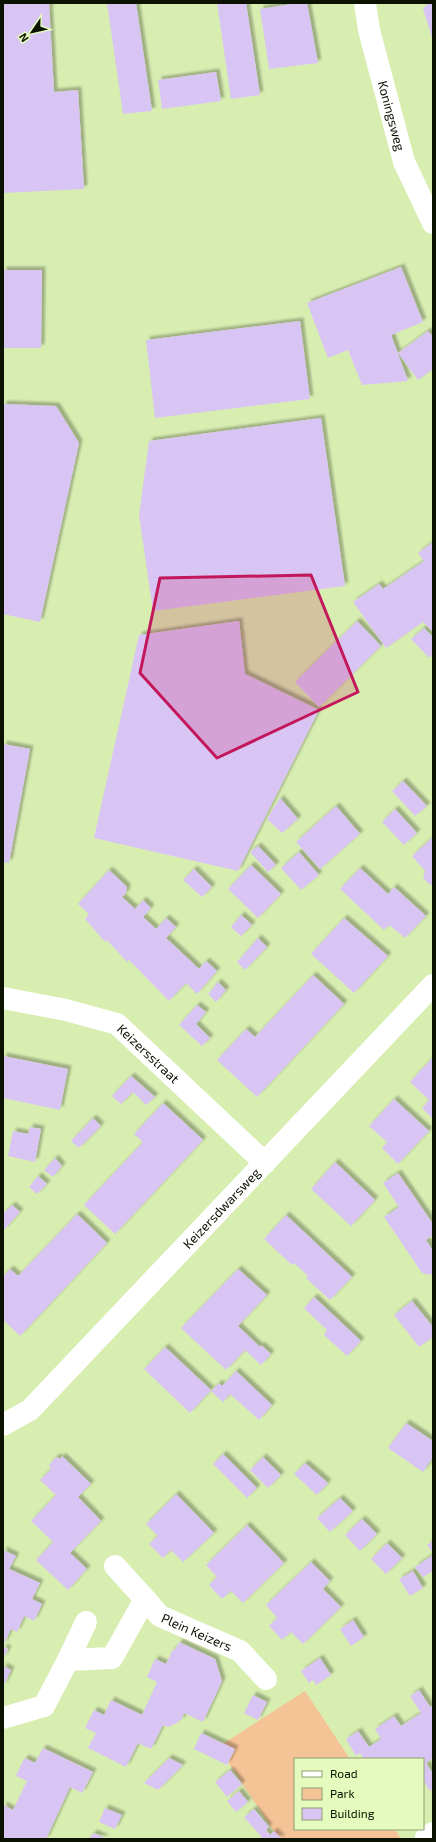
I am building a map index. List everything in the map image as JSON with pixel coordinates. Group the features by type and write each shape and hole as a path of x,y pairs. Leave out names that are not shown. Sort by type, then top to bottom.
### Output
{"street":[{"name":"Koningsweg","path":"365,3 369,30 404,162 433,223"},
{"name":"Keizersdwarsweg","path":"3,1425 30,1410 433,985"},
{"name":"Keizersstraat","path":"3,998 66,1010 118,1024 265,1163"},
{"name":"Plein Keizers","path":"115,1566 160,1616 240,1651 266,1679"},
{"path":"68,1660 112,1658 145,1599"},
{"path":"3,1718 44,1706 86,1622"}],"highlighted area":[{"path":"311,575 358,692 217,758 140,673 160,578"}],"green space":[{"path":"305,1691 349,1758 294,1758 294,1830 396,1830 401,1839 279,1839 218,1747"}],"building":[{"path":"3,3 49,3 54,92 78,90 84,189 3,193"},
{"path":"107,3 136,3 152,111 123,114"},
{"path":"217,3 246,3 260,95 231,99"},
{"path":"307,3 318,63 269,69 260,9"},
{"path":"428,3 433,3 433,41 423,9"},
{"path":"216,72 221,101 162,109 158,80"},
{"path":"401,267 423,322 391,335 408,381 362,385 348,350 328,358 307,303"},
{"path":"3,270 42,270 41,348 3,348"},
{"path":"300,321 310,399 155,418 146,340"},
{"path":"428,331 433,337 433,369 418,380 398,353"},
{"path":"3,404 56,406 79,443 40,622 3,614"},
{"path":"321,418 345,586 153,611 139,515 149,441"},
{"path":"433,542 433,632 423,622 386,648 353,602 379,584 383,589 424,561 418,553"},
{"path":"239,621 245,674 319,710 238,871 94,838 139,635"},
{"path":"357,621 381,646 319,707 295,682"},
{"path":"424,628 433,637 433,654 429,658 411,639"},
{"path":"3,744 30,749 9,863 3,862"},
{"path":"403,781 427,806 415,816 392,791"},
{"path":"280,798 298,819 282,833 267,819"},
{"path":"336,806 360,834 320,869 296,842"},
{"path":"395,809 417,833 404,845 382,822"},
{"path":"433,837 433,884 430,885 423,878 425,871 412,856"},
{"path":"258,846 276,865 268,872 250,852"},
{"path":"299,852 319,875 301,890 281,868"},
{"path":"251,865 281,894 258,918 228,889"},
{"path":"360,868 388,894 394,887 426,916 405,938 389,925 384,930 340,889"},
{"path":"194,869 212,887 202,897 183,880"},
{"path":"109,870 127,887 126,893 122,897 135,909 143,900 151,908 143,917 156,929 166,918 176,927 166,938 199,969 206,961 217,971 197,994 186,983 169,1001 129,960 127,962 107,940 105,942 85,919 89,914 78,904"},
{"path":"241,915 252,925 241,936 231,927"},
{"path":"344,918 388,956 354,993 311,954"},
{"path":"258,938 267,947 245,970 237,962"},
{"path":"313,975 344,1004 257,1097 217,1060 246,1029 255,1037"},
{"path":"218,982 226,990 216,1002 208,994"},
{"path":"197,1005 206,1012 196,1024 210,1038 202,1046 179,1025"},
{"path":"3,1056 68,1069 60,1110 3,1098"},
{"path":"433,1057 433,1119 422,1108 429,1100 410,1082"},
{"path":"131,1076 155,1097 146,1105 133,1092 121,1104 112,1096"},
{"path":"394,1099 429,1131 398,1164 382,1148 387,1142 369,1126"},
{"path":"163,1103 203,1140 115,1234 84,1205 143,1142 134,1134"},
{"path":"93,1118 101,1126 79,1148 71,1141"},
{"path":"30,1127 41,1129 35,1162 8,1156 13,1131 28,1134"},
{"path":"55,1158 62,1166 53,1177 44,1170"},
{"path":"335,1162 375,1200 351,1226 311,1189"},
{"path":"398,1173 433,1224 433,1235 426,1240 433,1251 433,1273 430,1275 422,1273 384,1217 399,1207 383,1183"},
{"path":"38,1176 47,1184 37,1194 29,1187"},
{"path":"12,1205 20,1212 3,1231 3,1214"},
{"path":"77,1214 107,1243 20,1336 3,1320 3,1276 10,1269 18,1276"},
{"path":"286,1215 352,1277 330,1300 306,1278 308,1276 294,1263 292,1265 264,1239"},
{"path":"238,1269 267,1295 238,1326 260,1347 261,1345 271,1354 261,1365 245,1350 226,1370 181,1328"},
{"path":"314,1297 361,1341 347,1356 324,1335 327,1330 304,1308"},
{"path":"412,1301 433,1327 433,1337 419,1347 394,1315"},
{"path":"165,1347 211,1390 190,1413 144,1369"},
{"path":"236,1371 272,1405 259,1420 230,1394 223,1402 211,1391 219,1383 222,1386"},
{"path":"406,1423 433,1441 433,1457 423,1472 388,1448"},
{"path":"223,1454 257,1488 247,1498 213,1464"},
{"path":"62,1456 91,1484 78,1497 101,1521 70,1553 87,1569 68,1590 36,1560 53,1542 31,1521 56,1495 40,1480 51,1469 49,1465 56,1457 60,1459"},
{"path":"263,1457 281,1475 268,1488 250,1470"},
{"path":"305,1463 328,1483 317,1495 294,1474"},
{"path":"176,1494 214,1533 183,1562 171,1550 163,1558 149,1544 158,1536 146,1524"},
{"path":"340,1498 353,1511 330,1532 317,1518"},
{"path":"362,1519 377,1534 360,1551 345,1535"},
{"path":"247,1525 284,1563 243,1603 231,1591 222,1599 209,1585 217,1577 206,1565"},
{"path":"433,1541 433,1553 427,1545"},
{"path":"387,1543 402,1558 386,1574 371,1559"},
{"path":"3,1550 16,1556 9,1569 40,1583 32,1599 42,1604 34,1621 24,1616 17,1632 11,1629 3,1646"},
{"path":"433,1555 433,1571 423,1577 415,1567"},
{"path":"311,1562 330,1581 323,1589 341,1607 303,1644 291,1632 282,1640 269,1626 277,1618 266,1605"},
{"path":"413,1571 423,1588 410,1596 399,1579"},
{"path":"353,1620 364,1637 351,1646 340,1629"},
{"path":"179,1642 215,1659 222,1681 203,1722 184,1713 181,1721 179,1720 177,1723 168,1727 163,1725 151,1749 138,1743 126,1767 88,1748 96,1733 85,1728 94,1710 104,1715 111,1700 142,1715 157,1682 147,1677 155,1659 166,1664 173,1649 175,1650"},
{"path":"3,1647 8,1649 3,1659"},
{"path":"320,1658 331,1675 316,1685 313,1680 309,1683 301,1671"},
{"path":"3,1666 11,1670 3,1687"},
{"path":"419,1690 430,1707 433,1705 433,1758 426,1763 433,1774 433,1789 430,1791 424,1782 424,1758 363,1758 360,1753 356,1756 346,1739 358,1731 369,1747 381,1739 375,1729 394,1716 401,1726 421,1713 410,1696"},
{"path":"253,1695 267,1702 258,1720 244,1713"},
{"path":"201,1733 235,1749 227,1765 194,1749"},
{"path":"43,1748 93,1772 82,1793 70,1787 46,1839 3,1839 3,1805 13,1810 27,1781 16,1776 22,1763 25,1758 35,1763"},
{"path":"169,1758 183,1765 158,1790 144,1783"},
{"path":"230,1770 242,1784 227,1797 215,1782"},
{"path":"239,1791 248,1802 236,1812 227,1801"},
{"path":"105,1808 122,1815 115,1829 99,1822"},
{"path":"254,1809 269,1827 266,1830 270,1835 274,1831 282,1839 259,1839 261,1837 260,1835 244,1817"},
{"path":"94,1833 107,1839 88,1839"}]}
